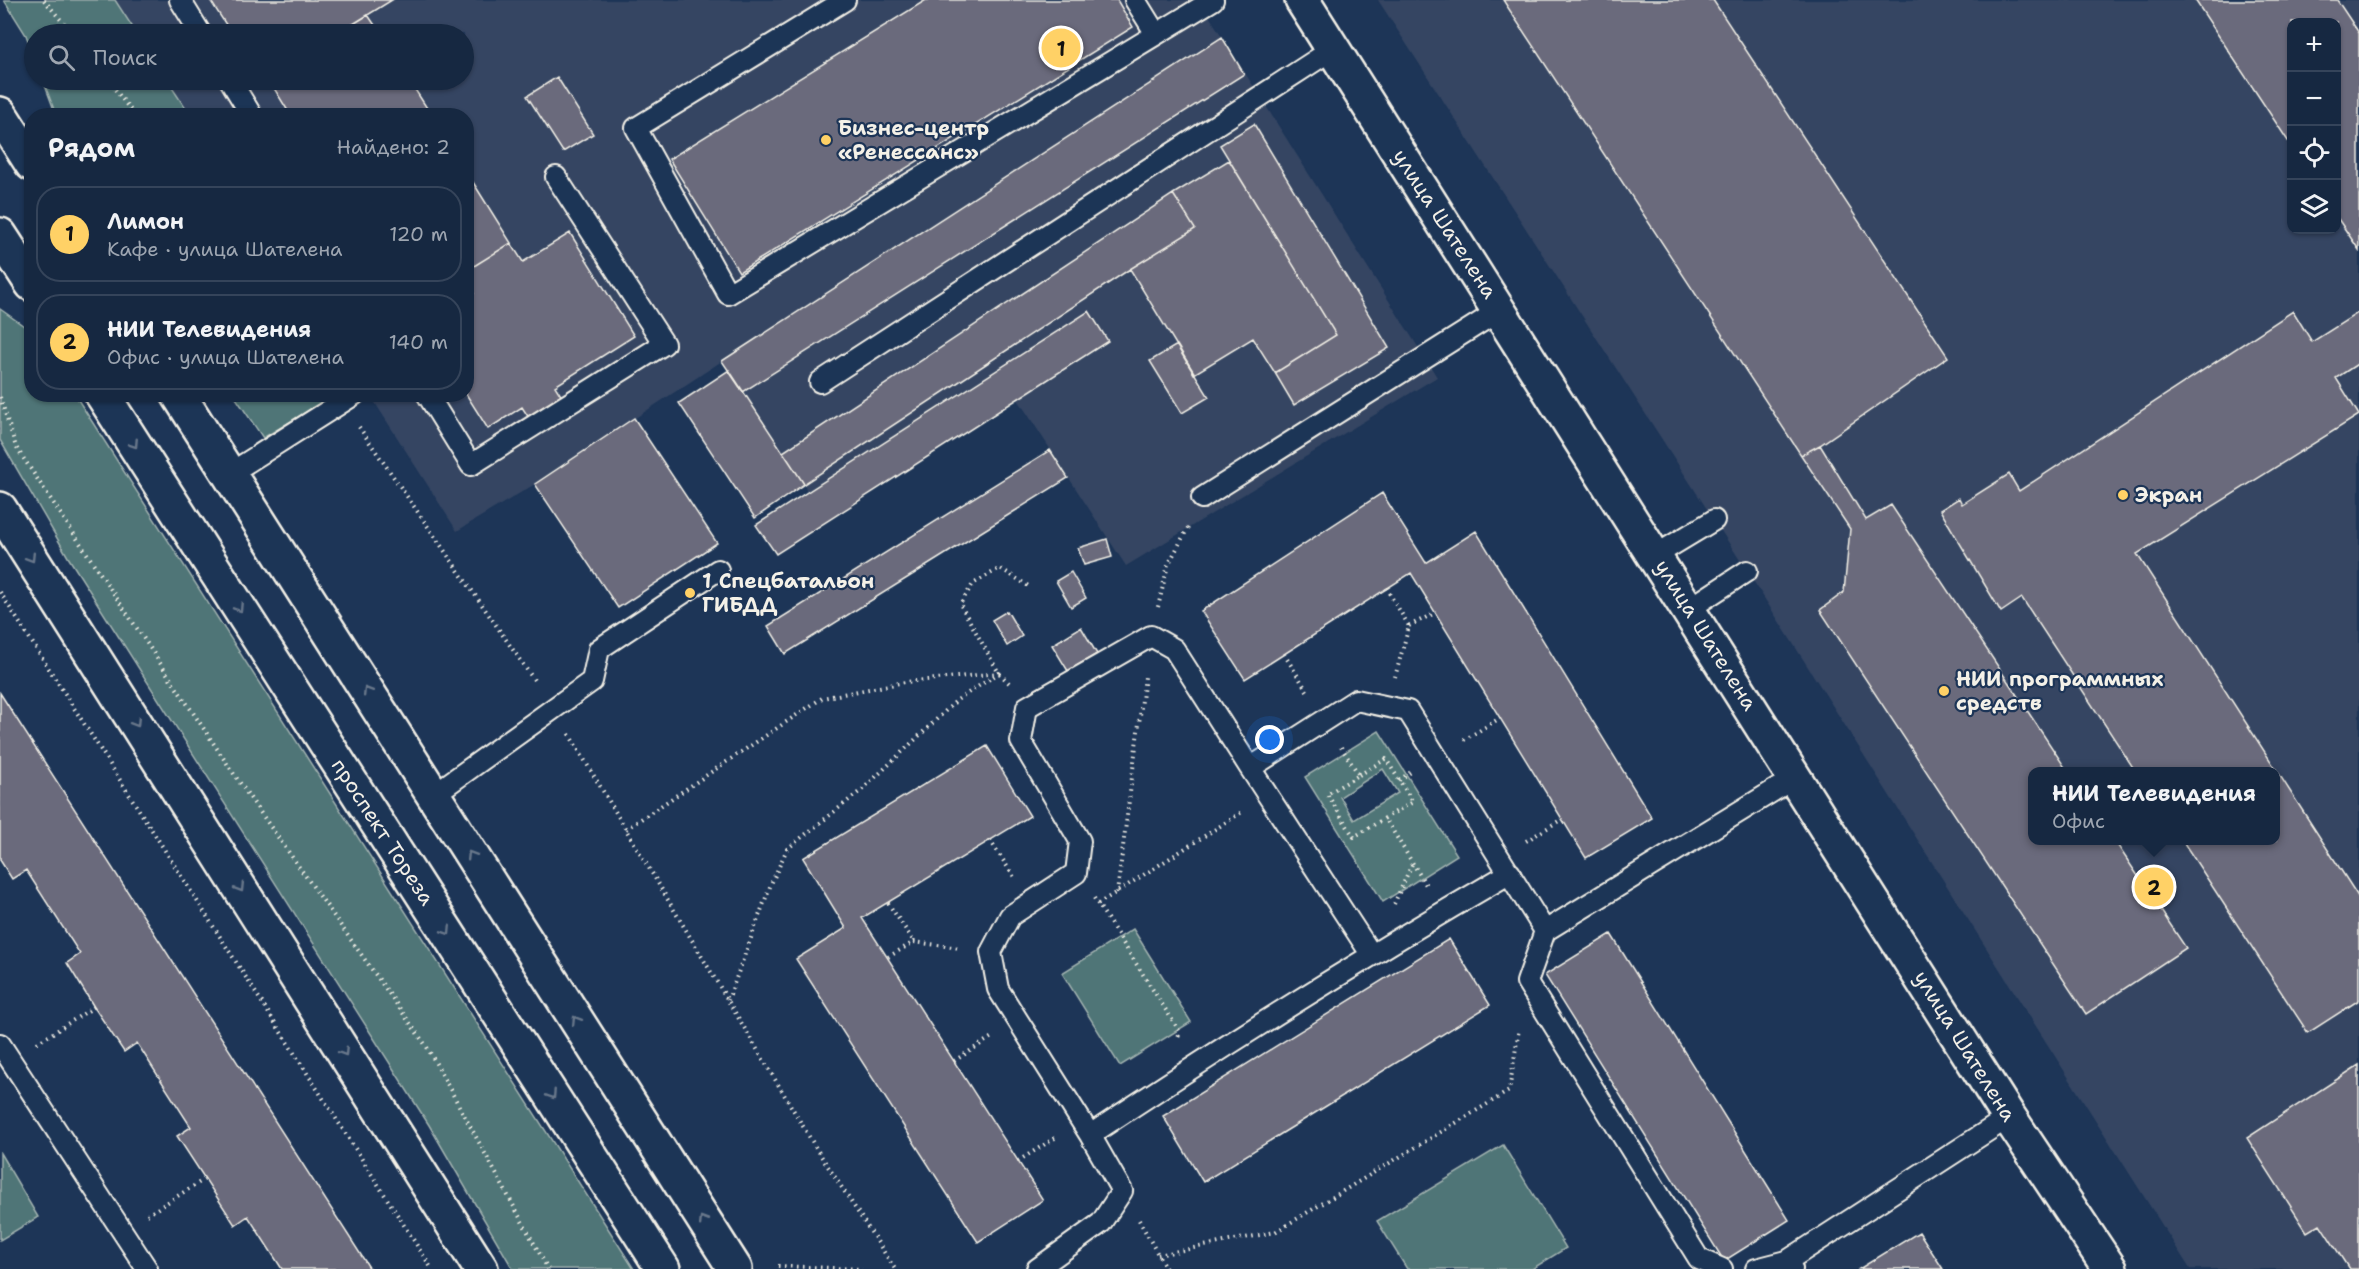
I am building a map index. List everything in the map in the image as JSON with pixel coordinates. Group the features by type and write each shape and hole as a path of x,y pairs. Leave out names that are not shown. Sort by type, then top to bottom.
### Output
{"street":[{"name":"улица Шателена","path":"1302,0 1656,555 2009,1117 2110,1269"},
{"path":"0,114 24,152"},
{"path":"0,235 24,272"},
{"name":"проспект Тореза","path":"107,402 663,1269"},
{"path":"183,402 735,1269"},
{"path":"0,509 481,1269"}],"lane":[{"path":"180,0 195,24"},
{"path":"845,0 636,128 728,294 1213,0"},
{"path":"1135,0 1156,34"},
{"path":"820,382 1333,49"},
{"path":"236,90 247,108"},
{"path":"432,402 471,465 664,344 556,177"},
{"path":"1202,498 1500,310"},
{"path":"229,474 344,402"},
{"path":"1656,555 1714,520"},
{"path":"433,795 592,681 599,649 717,570"},
{"path":"1689,609 1747,571"},
{"path":"1037,1269 1101,1222 1122,1191 1086,1128 998,989 991,952 1010,916 1076,873 1080,841 1021,741 1027,707 1151,636 1174,649 1371,954"},
{"path":"1250,768 1356,700 1408,711 1545,931"},
{"path":"1722,1269 1692,1264 1527,982 1545,931 1796,777"},
{"path":"1086,1128 1154,1093 1371,954 1442,912 1505,865"},
{"path":"5,1052 147,1269"},
{"path":"1756,1269 1789,1265 2009,1117"}],"path":[{"path":"44,0 65,24"},
{"path":"116,90 129,108"},
{"path":"0,397 16,447 248,795 427,1047 548,1269"},
{"path":"351,402 553,709 816,1148 895,1269"},
{"path":"1117,893 1151,636 1168,565 1202,498"},
{"path":"1027,707 1015,688 999,673 960,604 974,584 1000,568 1030,587"},
{"path":"1386,588 1409,626 1386,706"},
{"path":"0,592 432,1269"},
{"path":"1409,626 1435,613"},
{"path":"1284,654 1359,775"},
{"path":"626,830 822,698 905,682 999,673"},
{"path":"728,1000 771,884 787,849 863,789 957,700 999,673"},
{"path":"1436,757 1500,718"},
{"path":"1386,759 1413,802 1354,837 1328,794 1359,775 1386,759"},
{"path":"1098,904 1268,795"},
{"path":"1385,818 1442,912"},
{"path":"1505,865 1562,819"},
{"path":"990,840 1030,902"},
{"path":"1076,873 1180,1032 1154,1093"},
{"path":"888,903 914,942"},
{"path":"888,957 914,942 991,952"},
{"path":"1158,1255 1275,1232 1509,1091 1527,982"},
{"path":"5,1052 94,1006"},
{"path":"954,1061 1018,1021"},
{"path":"1018,1161 1086,1128"},
{"path":"122,1232 205,1179"},
{"path":"1122,1191 1166,1269"},
{"path":"778,1266 862,1269"}],"shaded area":[{"path":"115,0 1199,0 1437,377 1126,566 999,370 807,493 804,484 722,361 535,484 457,531 374,402 474,402 474,108 185,108 174,90 474,90 474,24 131,24"},
{"path":"1378,0 2359,0 2359,1269 2190,1269 1747,571"}],"green space":[{"path":"4,0 115,0 131,24 24,24 24,32"},
{"path":"47,90 174,90 185,108 53,108"},
{"path":"0,309 24,326 24,402 79,402 634,1269 513,1269 429,1125 68,557 0,440"},
{"path":"239,402 323,402 263,438"},
{"path":"1379,731 1457,855 1383,902 1305,777","holes":["1383,769 1398,793 1354,820 1340,797"]},
{"path":"1133,929 1191,1022 1120,1066 1062,973"},
{"path":"1503,1145 1566,1248 1532,1269 1407,1269 1377,1221"},
{"path":"0,1153 38,1217 0,1240"}],"building":[{"path":"210,0 392,0 353,24 226,24"},
{"name":"Бизнес-центр «Ренессанс»","path":"926,0 1117,0 1133,27 739,272 669,159"},
{"path":"1503,0 1713,0 1948,357 1820,445 1801,455"},
{"path":"2195,0 2337,0 2359,33 2359,250 2341,223 2341,18 2287,18 2287,139"},
{"path":"368,15 374,24 353,24"},
{"path":"1222,37 1244,74 743,392 722,361"},
{"path":"557,77 593,134 563,152 527,96"},
{"path":"275,90 415,90 427,108 286,108"},
{"path":"1254,124 1389,348 1294,405 1275,373 1336,335 1220,145"},
{"path":"1229,160 1336,335 1275,373 1253,338 1194,374 1130,269 1195,229 1173,194"},
{"path":"474,184 511,243 474,266"},
{"path":"1173,194 1195,229 1130,269 804,484 783,452"},
{"path":"570,233 634,336 555,386 562,397 529,418 522,407 488,429 471,402 474,402 474,266 511,243 523,262"},
{"path":"1089,311 1108,341 776,554 756,525"},
{"path":"2293,311 2312,342 2359,312 2359,363 2336,378 2359,415 2137,554 2274,767 2133,767 2022,598 2001,612 1940,510 1959,498 1962,504 2009,474 2019,491"},
{"path":"1177,345 1209,397 1182,413 1150,361"},
{"path":"729,370 804,484 755,518 679,403"},
{"path":"634,418 717,543 618,608 535,484"},
{"name":"НИИ программных средств","path":"1820,445 1866,520 1891,505 2065,767 2028,767 2028,845 2117,845 2186,948 2086,1014 1820,610 1844,592 1850,529 1801,455"},
{"path":"1050,450 1068,478 785,654 768,626"},
{"path":"1382,493 1426,563 1476,531 1652,818 1586,858 1411,573 1245,679 1201,611"},
{"path":"1107,539 1112,557 1084,565 1078,548"},
{"path":"1071,572 1086,598 1071,607 1056,581"},
{"path":"1007,611 1022,636 1007,646 992,620"},
{"path":"1081,627 1097,654 1068,671 1052,645"},
{"path":"0,693 370,1269 282,1269 248,1216 235,1225 177,1136 191,1127 137,1043 124,1052 94,1007 67,963 80,954 26,870 12,879 0,860"},
{"path":"987,746 1030,816 862,918 1043,1200 978,1242 796,959 846,928 803,858"},
{"path":"2280,776 2359,898 2359,1000 2308,1033 2185,845 2280,845"},
{"path":"1611,934 1789,1220 1724,1261 1545,975"},
{"path":"1449,939 1490,1005 1203,1182 1163,1116"},
{"path":"2359,1065 2359,1269 2349,1269 2320,1224 2307,1232 2247,1138"},
{"path":"1919,1232 1943,1269 1859,1269"}],"place":[{"name":"Лимон","path":"1061,48"},
{"name":"Бизнес-центр «Ренессанс»","path":"826,140"},
{"name":"Экран","path":"2123,495"},
{"name":"1 Спецбатальон ГИБДД","path":"690,593"},
{"name":"НИИ программных средств","path":"1944,691"},
{"name":"НИИ Телевидения","path":"2154,887"}]}
